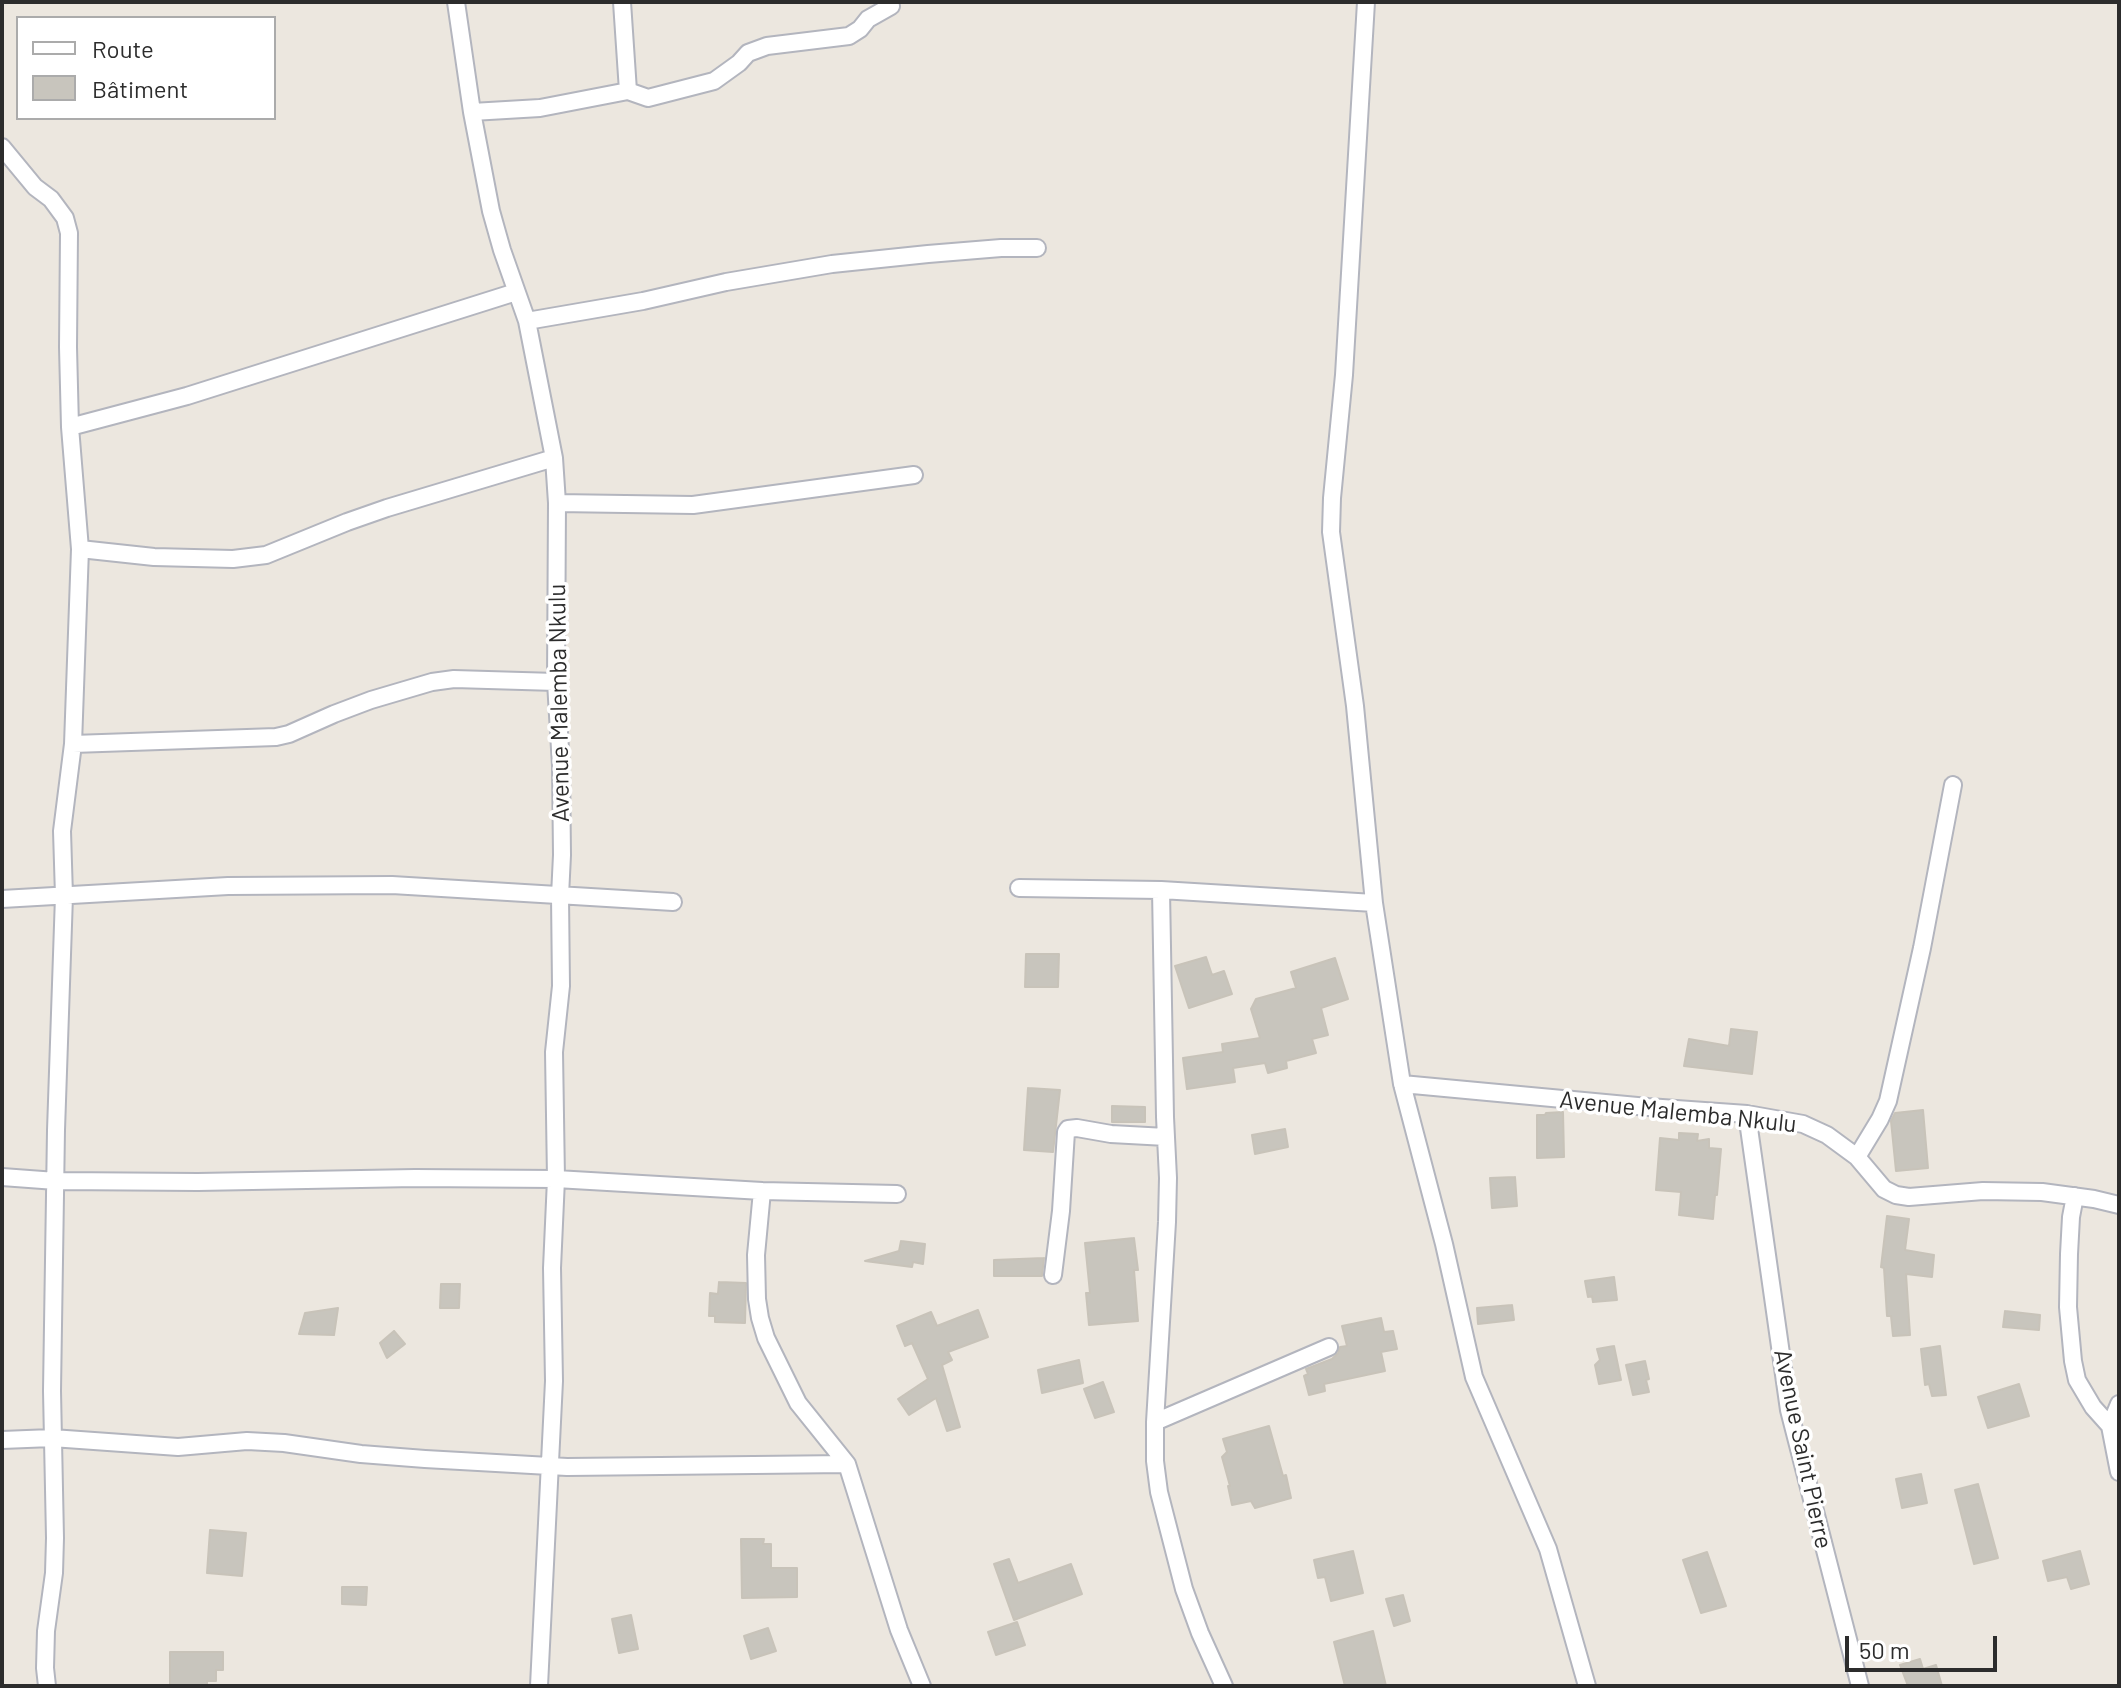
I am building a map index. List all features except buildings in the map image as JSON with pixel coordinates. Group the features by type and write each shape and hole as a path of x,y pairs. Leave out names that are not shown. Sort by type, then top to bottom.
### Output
{"street":[{"name":"Avenue Malemba Nkulu","path":"456,2 491,211 527,321 554,458 557,503 556,682 561,766 561,986 554,1052 554,1381 539,1686"},
{"path":"622,2 628,91"},
{"path":"1366,2 1344,375 1331,532 1355,706 1374,903 1402,1084 1444,1244 1474,1377 1548,1549 1587,1686"},
{"path":"472,112 540,108 628,91 648,98 714,81 748,53 767,46 849,36 868,19 891,6"},
{"path":"2,147 35,187 51,199 65,218 69,233 70,427 80,549 73,744 62,831 64,896 52,1438 55,1538 46,1631 47,1686"},
{"path":"527,321 832,264 928,254 1037,248"},
{"path":"70,427 202,391 516,292"},
{"path":"80,549 170,558 233,559 266,555 387,508 554,458"},
{"path":"557,503 693,505 914,475"},
{"path":"73,744 276,737 371,700 432,682 454,679 556,682"},
{"path":"1857,1157 1888,1101 1922,948 1953,785"},
{"path":"2,899 228,886 377,885 673,902"},
{"path":"1019,888 1161,890 1374,903"},
{"path":"1161,890 1167,1222 1155,1461 1159,1492 1184,1589 1224,1686"},
{"name":"Avenue Malemba Nkulu","path":"1402,1084 1747,1114 1803,1124 1817,1130 1857,1157 1880,1185 1896,1195 2042,1192 2119,1205"},
{"name":"Avenue Saint Pierre","path":"1747,1114 1789,1410 1860,1686"},
{"path":"1053,1275 1068,1129 1166,1137"},
{"path":"2,1177 56,1181 198,1182 556,1179 762,1191 897,1194"},
{"path":"762,1191 756,1274 760,1318 766,1338 798,1403 847,1464 899,1630 922,1686"},
{"path":"2075,1196 2069,1242 2068,1307 2073,1361 2077,1380 2093,1407 2110,1426 2119,1472"},
{"path":"1155,1422 1329,1347"},
{"path":"2110,1426 2119,1404"},
{"path":"2,1440 52,1438 178,1447 247,1441 361,1454 551,1467 847,1464"}]}
